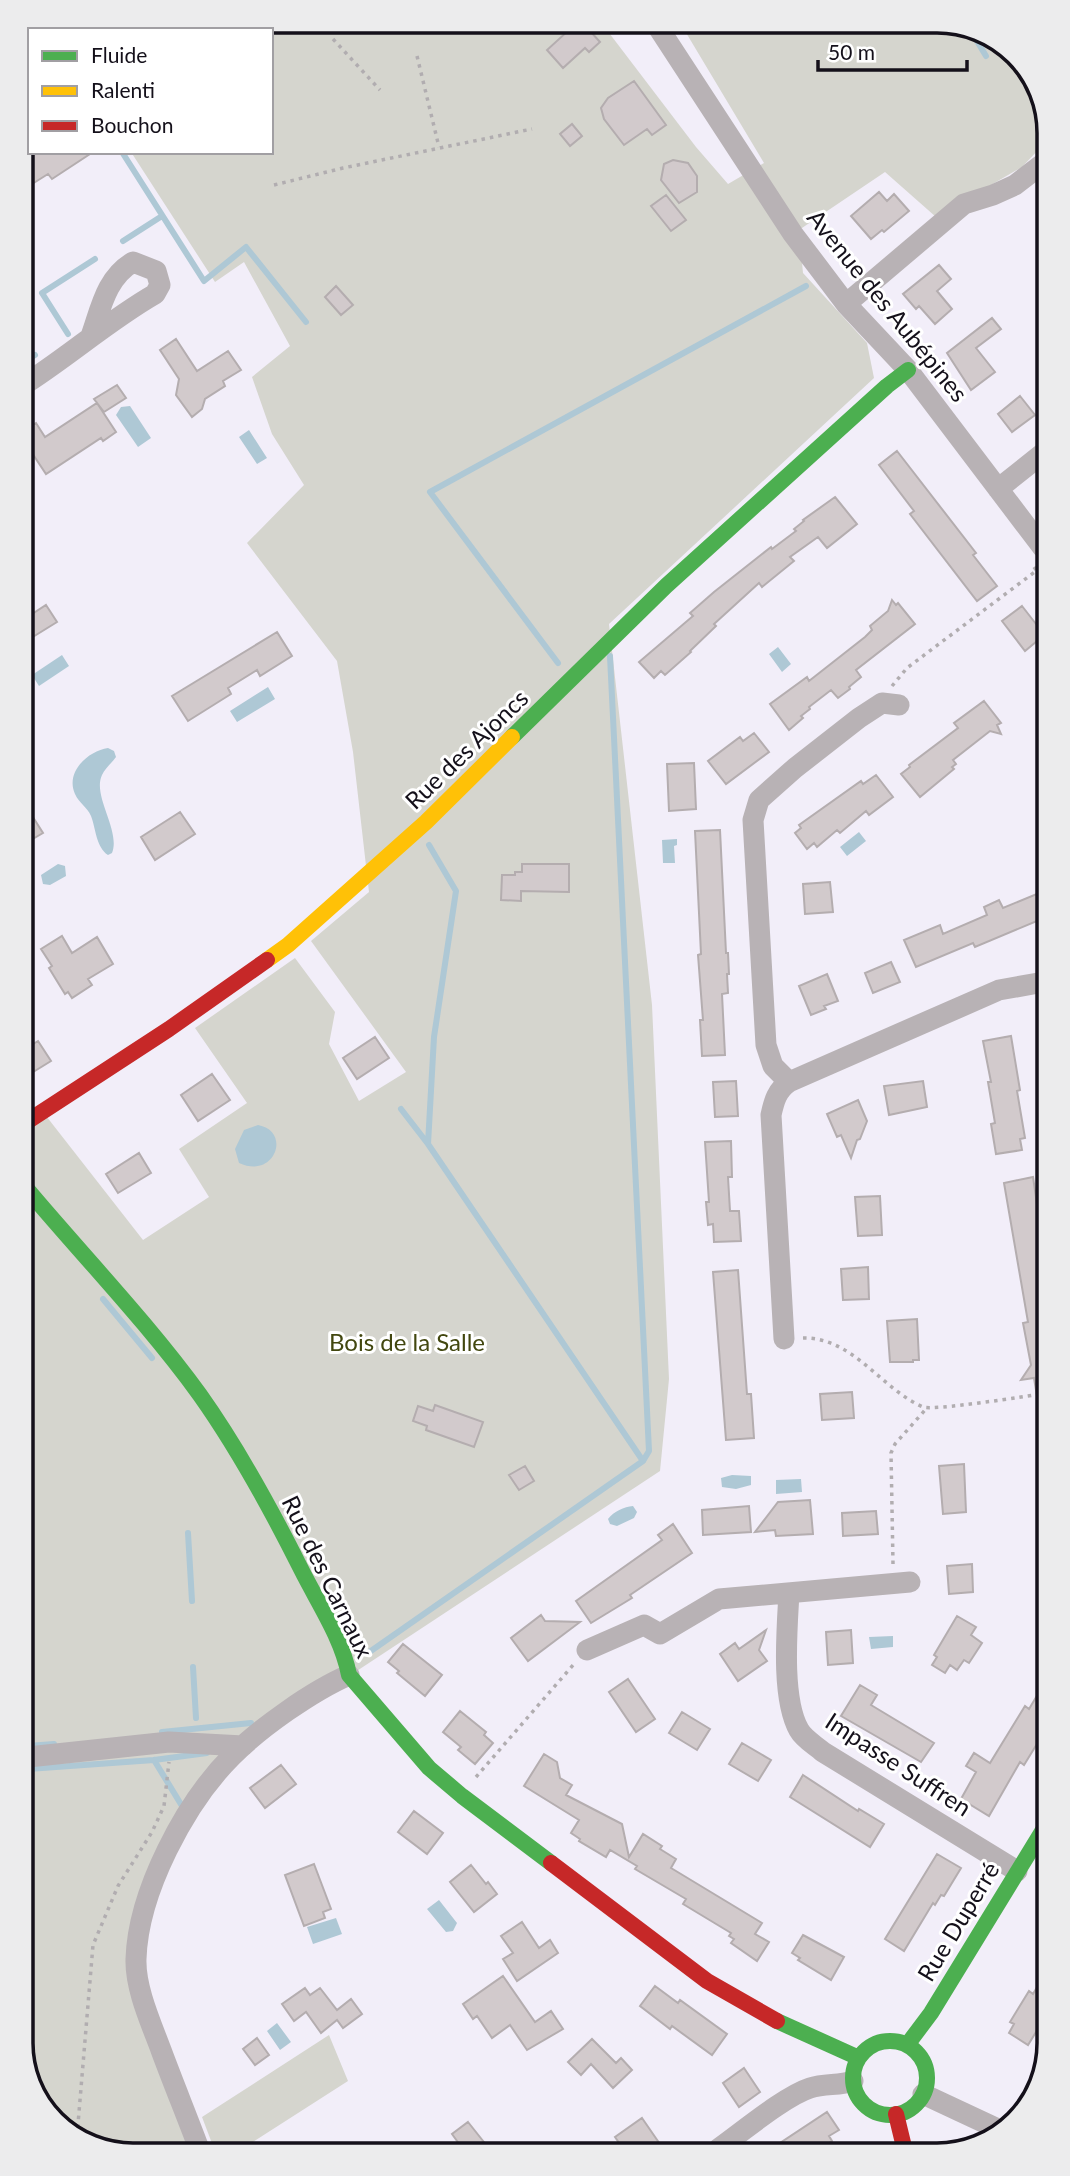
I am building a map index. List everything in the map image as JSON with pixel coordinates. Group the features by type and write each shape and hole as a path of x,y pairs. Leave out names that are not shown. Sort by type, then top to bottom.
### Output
{"street":[{"name":"Avenue des Aubépines","path":"662,33 779,214 846,304 908,370 1037,541"},
{"path":"846,304 964,204 1015,185 1037,168"},
{"path":"33,379 56,365 91,336"},
{"name":"Rue des Ajoncs","path":"33,1118 169,1029 288,946 426,822 676,577 908,370"},
{"path":"998,489 1037,458"},
{"path":"789,1082 773,1066 766,1045 753,820 755,810 765,793 859,718 891,704"},
{"path":"783,1339 771,1115 781,1087 999,990 1037,983"},
{"name":"Rue des Carnaux","path":"33,1196 164,1348 228,1438 265,1499 345,1655 349,1675 429,1768 462,1796 707,1981 781,2023 859,2057"},
{"path":"587,1650 644,1625 660,1633 719,1599 902,1583"},
{"name":"Impasse Suffren","path":"789,1593 787,1656 790,1702 792,1714 801,1733 823,1752 1017,1871"},
{"path":"197,2143 144,2006 136,1960 144,1905 167,1850 218,1772 243,1746 296,1706 332,1682 349,1675"},
{"path":"33,1756 169,1742 243,1746"},
{"name":"Rue Duperré","path":"907,2045 931,2014 1037,1839"},
{"path":"883,2042 907,2045 918,2054 926,2071 923,2094 911,2109 897,2114 887,2115 869,2109 861,2101 853,2081 859,2057 866,2050 883,2042"},
{"path":"727,2143 800,2092 830,2083 843,2084 853,2081"},
{"path":"923,2094 991,2126"},
{"path":"897,2114 903,2143"}],"path":[{"path":"333,39 380,90"},
{"path":"417,56 439,147"},
{"path":"274,185 439,147 532,129"},
{"path":"891,704 898,677 907,668 1037,571"},
{"path":"783,1339 812,1338 841,1348 876,1372 904,1396 926,1409 1037,1394"},
{"path":"902,1583 891,1453 895,1444 926,1409"},
{"path":"462,1796 536,1706 587,1650"},
{"path":"78,2125 93,1945 118,1886 152,1832 164,1806 169,1742"}],"green space":[{"name":"Bois de la Salle","path":"273,33 609,33 696,147 728,184 764,163 686,33 943,33 962,37 987,47 1007,63 1023,83 1035,114 1037,151 1022,167 936,217 885,172 799,230 803,273 867,343 874,378 609,624 652,1005 669,1379 660,1471 243,1746 179,1829 136,1960 197,2143 127,2143 95,2135 63,2113 41,2081 33,2042 33,1118 43,1112 143,1240 209,1197 179,1149 247,1103 195,1028 295,958 335,1012 329,1044 359,1101 406,1072 311,941 369,892 353,752 337,661 247,543 304,485 272,434 252,377 290,346 244,262 215,282 132,154 273,154"},
{"path":"329,2035 348,2081 251,2143 212,2143 202,2117"}],"water":[{"path":"130,406 151,438 138,447 116,415 121,407"},
{"path":"249,430 267,458 257,464 239,437"},
{"path":"778,647 791,664 782,672 769,654"},
{"path":"62,655 69,666 39,686 33,674"},
{"path":"268,687 275,699 237,722 230,711"},
{"path":"108,748 114,751 116,757 103,772 100,783 113,834 112,853 108,855 101,847 91,816 75,794 73,778 86,758"},
{"path":"859,832 866,841 847,856 840,847"},
{"path":"677,839 677,845 674,846 675,863 663,863 662,840"},
{"path":"58,864 65,866 66,876 50,885 43,884 41,875"},
{"path":"258,1125 268,1129 274,1136 275,1153 262,1165 239,1163 235,1149 244,1130"},
{"path":"732,1475 751,1476 751,1485 736,1489 722,1487 721,1478"},
{"path":"801,1479 802,1492 776,1494 776,1480"},
{"path":"633,1506 637,1512 634,1518 617,1526 610,1524 608,1519 613,1514"},
{"path":"893,1636 893,1647 871,1649 869,1637"},
{"path":"439,1900 457,1923 453,1931 446,1932 427,1909"},
{"path":"336,1918 342,1934 313,1944 307,1927"},
{"path":"277,2023 291,2042 280,2050 267,2031"}],"building":[{"path":"566,33 592,33 600,42 589,52 585,48 563,68 547,50"},
{"path":"634,81 666,125 652,135 647,129 624,145 604,119 601,108 608,98"},
{"path":"572,124 582,136 570,146 560,134"},
{"path":"33,154 90,154 52,179 48,174 33,183"},
{"path":"673,160 688,163 697,176 697,192 679,203 661,180 664,164"},
{"path":"879,192 887,201 894,194 909,211 871,239 851,216"},
{"path":"666,195 686,220 671,231 651,206"},
{"path":"939,265 951,279 937,291 952,309 935,324 919,306 916,309 903,294"},
{"path":"336,286 353,305 341,315 325,297"},
{"path":"992,318 1001,329 976,348 995,372 971,390 947,353"},
{"path":"176,339 197,371 228,351 241,370 223,381 225,386 205,399 202,409 192,417 176,395 179,379 160,350"},
{"path":"117,385 126,398 104,412 94,399"},
{"path":"1020,396 1035,415 1012,432 998,414"},
{"path":"97,403 116,432 103,441 101,438 46,474 33,454 33,425 36,423 45,437"},
{"path":"897,451 976,553 973,555 997,586 977,601 910,514 914,511 879,465"},
{"path":"835,497 857,524 827,548 818,537 790,557 794,561 762,587 759,583 714,624 716,626 665,675 661,671 654,678 639,662 693,616 690,613 714,592 796,531 794,529 803,520"},
{"path":"892,600 896,605 898,603 915,624 856,670 861,677 850,689 838,698 831,690 809,707 801,716 803,718 789,730 770,704 807,677 809,681 865,637 872,630 870,626 888,611"},
{"path":"46,605 57,622 33,637 33,613"},
{"path":"1022,606 1037,625 1037,641 1025,651 1002,621"},
{"path":"277,632 292,656 260,676 257,670 228,688 231,694 188,721 172,696"},
{"path":"984,701 1001,723 997,725 1001,734 990,731 953,760 956,764 952,767 954,769 920,797 901,774 958,728 954,723"},
{"path":"754,733 769,752 726,784 708,761 740,737 743,741"},
{"path":"694,763 696,809 669,811 667,764"},
{"path":"876,775 893,797 869,815 866,811 840,833 837,830 817,847 814,843 807,849 795,833 801,828 799,825 861,781 863,784"},
{"path":"180,812 195,834 155,860 141,837"},
{"path":"33,817 43,833 33,839"},
{"path":"720,830 729,974 728,993 722,994 725,1055 702,1056 700,1020 703,1020 698,955 701,954 695,831"},
{"path":"522,864 569,864 569,892 521,891 521,901 501,900 502,875 522,872"},
{"path":"830,882 833,912 805,914 803,884"},
{"path":"1037,894 1037,921 975,947 973,943 916,967 904,940 940,925 943,934 987,915 984,907 999,900 1003,908"},
{"path":"62,936 72,953 97,937 113,964 88,979 92,985 72,998 68,992 65,994 41,949"},
{"path":"891,962 900,982 873,993 865,973"},
{"path":"827,974 838,1001 811,1015 799,986"},
{"path":"1011,1036 1025,1138 1020,1139 1022,1150 996,1154 991,1124 995,1123 988,1082 991,1082 983,1041"},
{"path":"375,1037 389,1058 357,1079 343,1058"},
{"path":"38,1041 51,1061 33,1072 33,1044"},
{"path":"212,1074 230,1100 198,1121 181,1095"},
{"path":"736,1081 738,1116 715,1117 713,1082"},
{"path":"923,1081 927,1107 889,1115 884,1086"},
{"path":"858,1100 867,1121 851,1158 841,1135 837,1137 827,1114"},
{"path":"731,1141 732,1177 728,1177 730,1211 739,1211 741,1241 714,1242 713,1224 708,1225 705,1142"},
{"path":"139,1153 151,1173 118,1193 106,1174"},
{"path":"1033,1177 1037,1204 1037,1396 1034,1378 1021,1380 1031,1365 1023,1323 1028,1322 1004,1183"},
{"path":"880,1196 882,1235 858,1236 855,1197"},
{"path":"868,1267 869,1299 843,1300 841,1269"},
{"path":"738,1270 747,1394 751,1394 754,1438 726,1440 713,1272"},
{"path":"917,1319 919,1360 890,1362 887,1321"},
{"path":"852,1392 854,1418 822,1420 820,1394"},
{"path":"435,1405 483,1422 474,1447 426,1430 427,1426 413,1421 418,1406 433,1411"},
{"path":"964,1464 966,1512 943,1514 939,1466"},
{"path":"525,1466 534,1481 519,1490 509,1475"},
{"path":"810,1500 813,1534 776,1536 775,1530 755,1532 778,1502"},
{"path":"749,1506 751,1532 703,1535 702,1510"},
{"path":"876,1511 878,1534 843,1536 842,1513"},
{"path":"673,1524 692,1553 630,1595 632,1598 591,1623 576,1601 662,1540 658,1535"},
{"path":"972,1564 973,1592 949,1594 947,1566"},
{"path":"541,1615 545,1621 580,1622 528,1661 511,1638"},
{"path":"957,1616 976,1627 971,1635 982,1643 969,1663 964,1660 957,1670 950,1665 945,1673 932,1665 937,1657 934,1655"},
{"path":"766,1630 759,1650 767,1661 738,1681 720,1654 735,1643 739,1649"},
{"path":"851,1630 853,1663 828,1665 826,1632"},
{"path":"403,1644 442,1675 425,1696 388,1662"},
{"path":"628,1679 655,1719 636,1732 609,1692"},
{"path":"860,1685 877,1695 871,1705 934,1743 921,1762 841,1716"},
{"path":"1037,1696 1037,1744 1024,1765 1020,1762 989,1816 961,1799 976,1772 966,1766 974,1753 990,1763 1025,1706 1029,1709"},
{"path":"460,1711 486,1732 484,1735 493,1743 475,1764 458,1750 461,1747 443,1732"},
{"path":"682,1712 710,1729 697,1750 669,1733"},
{"path":"742,1743 771,1760 758,1781 729,1764"},
{"path":"544,1754 557,1762 560,1778 572,1785 566,1795 622,1824 629,1857 643,1834 676,1859 671,1868 762,1923 755,1934 769,1942 757,1961 731,1943 734,1939 729,1936 731,1933 683,1904 686,1899 635,1869 637,1866 610,1850 606,1857 579,1841 580,1839 571,1833 579,1820 524,1786"},
{"path":"281,1765 296,1784 265,1808 250,1788"},
{"path":"803,1775 858,1811 859,1809 884,1824 870,1847 790,1797"},
{"path":"414,1811 443,1833 427,1854 398,1832"},
{"path":"937,1854 961,1868 944,1896 941,1895 935,1905 933,1903 904,1951 885,1939"},
{"path":"314,1864 331,1909 323,1912 325,1918 304,1926 285,1875"},
{"path":"471,1865 497,1894 474,1912 450,1882"},
{"path":"522,1922 539,1948 550,1940 558,1953 517,1981 503,1959 513,1953 501,1936"},
{"path":"803,1935 844,1957 831,1980 798,1960 800,1958 792,1953"},
{"path":"503,1976 535,2022 551,2011 563,2029 527,2050 510,2025 492,2038 477,2016 473,2019 463,2004"},
{"path":"655,1986 678,2003 680,2000 727,2034 712,2055 672,2026 670,2029 640,2006"},
{"path":"1037,1987 1037,2030 1028,2045 1009,2033 1014,2024 1010,2022 1029,1991 1033,1994"},
{"path":"305,1988 310,1995 320,1988 337,2010 351,1999 362,2014 343,2028 337,2020 321,2033 306,2012 294,2021 282,2004"},
{"path":"257,2038 269,2055 255,2065 243,2049"},
{"path":"592,2039 616,2063 621,2058 632,2070 613,2088 591,2064 581,2075 568,2062"},
{"path":"744,2068 760,2092 739,2107 723,2083"},
{"path":"827,2112 839,2130 829,2136 832,2141 829,2143 780,2143"},
{"path":"642,2118 659,2143 619,2143 615,2137"},
{"path":"468,2122 485,2143 458,2143 452,2134"}],"waterway":[{"path":"978,42 986,56"},
{"path":"123,154 204,281 246,247 306,322"},
{"path":"123,241 162,216"},
{"path":"68,334 42,293 95,259"},
{"path":"558,663 430,492 806,286"},
{"path":"368,1653 643,1461 649,1451 610,656"},
{"path":"429,845 456,891 434,1037 428,1144 643,1461"},
{"path":"401,1109 428,1144"},
{"path":"103,1299 152,1358"},
{"path":"188,1533 192,1601"},
{"path":"193,1667 196,1718"},
{"path":"162,1732 251,1723"},
{"path":"33,1746 54,1744"},
{"path":"33,1769 154,1760 207,1753"},
{"path":"154,1760 182,1806"}],"traffic: fast":[{"path":"512,737 666,586 908,370"},
{"path":"33,1196 159,1342 214,1416 266,1502 329,1621 349,1675 429,1768 551,1863"},
{"path":"907,2045 931,2013 1037,1840"},
{"path":"777,2021 859,2058"},
{"path":"890,2041 904,2044 916,2052 924,2064 927,2078 924,2092 916,2104 904,2112 890,2115 876,2112 864,2104 856,2092 853,2078 856,2064 864,2052 876,2044 890,2041"}],"traffic: slow":[{"path":"267,960 288,945 426,822 512,737"}],"traffic: jam":[{"path":"33,1118 169,1029 267,960"},
{"path":"551,1863 707,1981 777,2021"},
{"path":"896,2114 903,2143"}]}
